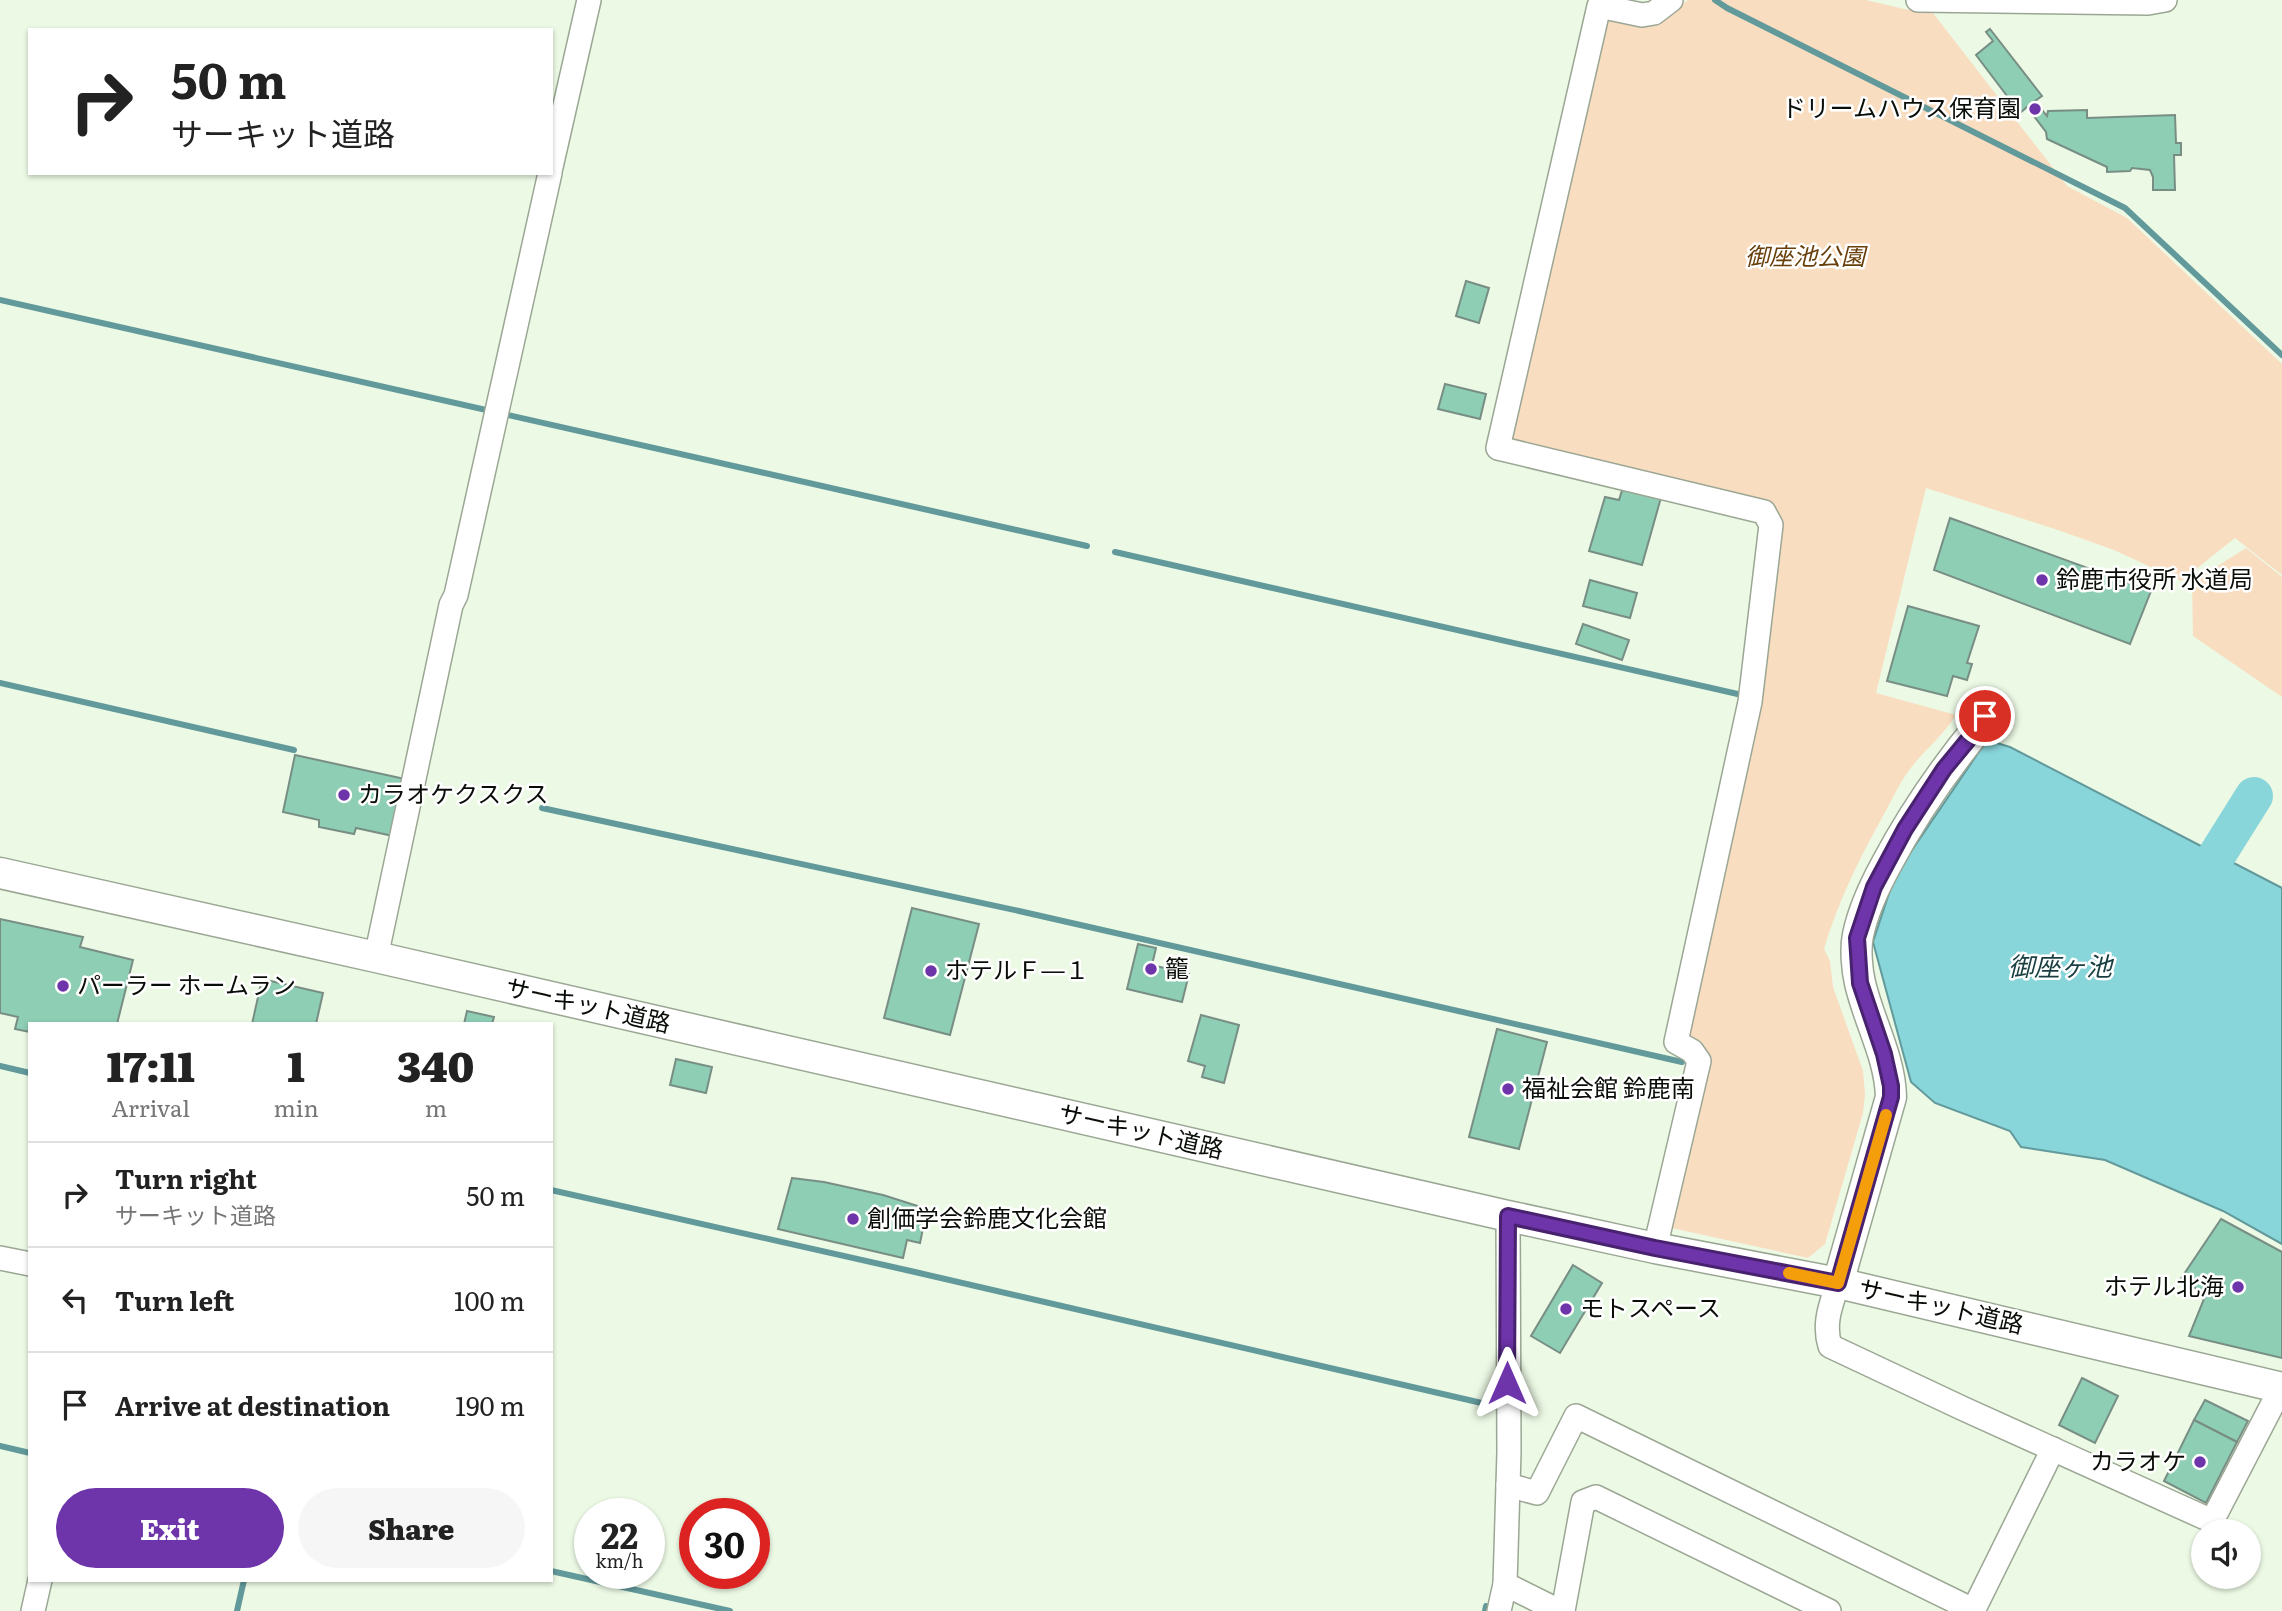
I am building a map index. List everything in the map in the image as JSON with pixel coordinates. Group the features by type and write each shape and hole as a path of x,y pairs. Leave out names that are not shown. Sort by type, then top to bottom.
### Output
{"street":[{"path":"553,158 589,0"},
{"path":"1655,1248 1699,1061 1692,1051 1676,1042 1750,702 1771,525 1765,512 1498,448 1599,6 1642,15 1654,13 1671,0"},
{"path":"1918,0 2148,4 2165,0"},
{"path":"376,957 451,605 456,595 550,175"},
{"path":"1985,716 1944,769 1905,829 1874,887 1857,938 1860,983 1884,1054 1891,1097 1828,1313 1826,1332 1830,1346 2212,1521 2281,1388"},
{"name":"サーキット道路","path":"0,873 1508,1216 1655,1248 1838,1283 2281,1388"},
{"path":"1499,1611 1505,1584 1508,1216"},
{"path":"0,1258 28,1264"},
{"path":"1507,1485 1537,1493 1576,1416 1973,1611 2053,1449"},
{"path":"1505,1584 1561,1611 1583,1502 1596,1497 1829,1611"},
{"path":"33,1611 40,1582"}],"green space":[{"name":"御座池公園","path":"1688,0 1866,0 1933,13 2067,186 2127,218 2282,364 2282,575 2235,538 2181,581 2114,550 1926,488 1876,693 1956,715 1901,783 1850,881 1824,949 1830,961 1833,987 1863,1071 1865,1094 1863,1113 1825,1244 1808,1258 1667,1227 1690,1041 1687,1033 1781,524 1516,448 1507,433 1602,18 1663,17"},
{"path":"2246,548 2282,577 2282,697 2193,636 2192,582"}],"water":[{"name":"御座ヶ池","path":"1987,740 2010,747 2282,888 2282,1244 2223,1211 2105,1160 2021,1147 2010,1131 1935,1103 1911,1082 1873,942 1895,875"}],"building":[{"name":"ドリームハウス保育園","path":"1990,29 2042,96 2035,101 2047,116 2048,111 2087,110 2087,118 2175,115 2176,143 2181,143 2181,155 2174,155 2175,190 2153,190 2150,170 2132,168 2130,171 2107,172 2107,167 2047,139 2046,132 2027,107 2020,113 1976,55 1993,41 1986,32"},
{"path":"1466,281 1489,288 1479,323 1456,316"},
{"path":"1445,384 1486,394 1480,419 1438,409"},
{"path":"1624,484 1662,494 1642,565 1589,551 1605,497 1619,500"},
{"name":"鈴鹿市役所 水道局","path":"1950,518 2151,591 2130,644 1934,570"},
{"path":"1590,580 1637,593 1630,618 1583,606"},
{"path":"1908,606 1979,626 1967,663 1972,664 1967,680 1953,676 1947,696 1887,681"},
{"path":"1583,624 1629,640 1622,660 1576,644"},
{"name":"カラオケクスクス","path":"295,755 405,779 393,836 356,828 354,834 319,827 319,820 283,812"},
{"name":"ホテルＦ―１","path":"912,908 979,924 950,1035 884,1018"},
{"name":"パーラー ホームラン","path":"0,919 83,937 80,947 133,960 118,1022 28,1022 28,1032 15,1029 18,1017 0,1013"},
{"name":"籠","path":"1138,944 1156,948 1152,965 1189,974 1182,1002 1127,989"},
{"path":"262,979 323,993 316,1022 252,1022"},
{"path":"467,1011 494,1017 493,1022 464,1022"},
{"path":"1201,1015 1239,1025 1224,1083 1202,1077 1205,1066 1188,1061"},
{"name":"福祉会館 鈴鹿南","path":"1497,1029 1547,1042 1519,1149 1469,1137"},
{"path":"676,1059 712,1067 706,1093 670,1085"},
{"name":"創価学会鈴鹿文化会館","path":"792,1178 883,1195 927,1209 920,1243 907,1240 903,1258 778,1229"},
{"name":"ホテル北海","path":"2221,1219 2282,1252 2282,1358 2189,1336 2206,1294 2180,1280"},
{"name":"モトスペース","path":"1573,1265 1602,1283 1560,1353 1531,1336"},
{"path":"2082,1378 2118,1396 2095,1443 2059,1425"},
{"path":"2205,1400 2248,1421 2237,1442 2194,1420"},
{"name":"カラオケ","path":"2194,1420 2237,1442 2206,1503 2164,1481"}],"waterway":[{"path":"1715,0 2125,208 2282,355"},
{"path":"0,300 1087,546"},
{"path":"1115,552 1742,695"},
{"path":"0,683 294,750"},
{"path":"2217,855 2254,796"},
{"path":"542,808 1019,911 1682,1062"},
{"path":"0,1066 28,1073"},
{"path":"553,1190 1499,1407 1499,1413"},
{"path":"0,1446 28,1453"},
{"path":"553,1571 730,1611"},
{"path":"237,1611 244,1582"},
{"path":"1485,1611 1486,1606"}],"slow traffic":[{"path":"1789,1273 1838,1283 1886,1115"}],"place":[{"name":"ドリームハウス保育園","path":"2035,109"},
{"name":"鈴鹿市役所 水道局","path":"2042,580"},
{"name":"カラオケクスクス","path":"344,795"},
{"name":"籠","path":"1151,969"},
{"name":"ホテルＦ―１","path":"931,971"},
{"name":"パーラー ホームラン","path":"63,986"},
{"name":"福祉会館 鈴鹿南","path":"1508,1089"},
{"name":"創価学会鈴鹿文化会館","path":"853,1219"},
{"name":"ホテル北海","path":"2238,1287"},
{"name":"モトスペース","path":"1566,1309"},
{"name":"カラオケ","path":"2200,1462"}],"route":[{"path":"1507,1383 1508,1216 1655,1248 1838,1283 1891,1097 1884,1054 1860,983 1857,938 1874,887 1905,829 1944,769 1985,716"}]}
